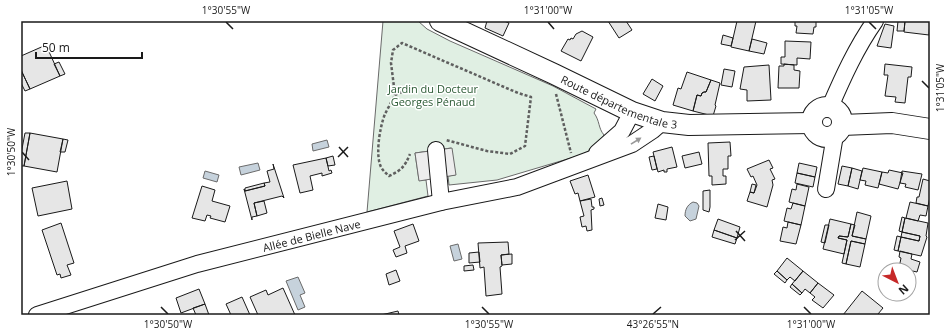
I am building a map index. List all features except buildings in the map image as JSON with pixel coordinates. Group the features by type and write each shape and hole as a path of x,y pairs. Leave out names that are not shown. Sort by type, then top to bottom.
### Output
{"main road":[{"name":"Route départementale 3","path":"440,21 458,26 632,112 662,122 688,125 812,123"},
{"path":"838,130 840,115 836,110 826,107 819,109 813,115 812,123 814,130 820,136 827,137 838,130 892,123 930,128"}],"street":[{"path":"830,108 850,62 875,21"},
{"name":"Allée de Bielle Nave","path":"581,163 622,131 632,112"},
{"name":"Allée de Bielle Nave","path":"37,315 196,264 441,202 517,186 632,144 662,122"},
{"path":"826,189 838,130"},
{"path":"438,145 441,202"}],"path":[{"path":"410,154 406,165 389,176 380,166 378,155 380,138 385,115 395,95 391,62 393,50 402,43 518,94 531,97 525,146 510,154 487,152 466,145 438,145"},
{"path":"555,89 581,163"},
{"path":"395,95 402,92"}],"green space":[{"name":"Jardin du Docteur Georges Pénaud","path":"383,21 418,21 427,29 450,41 553,86 596,109 594,113 604,135 594,147 581,155 497,180 449,185 448,176 455,175 451,148 415,153 419,180 426,180 428,196 367,212"}],"shaded area":[{"path":"327,140 329,147 313,151 312,144"},
{"path":"452,148 456,175 419,181 415,153"},
{"path":"258,163 260,170 241,175 239,167"},
{"path":"205,171 219,175 217,182 203,178"},
{"path":"693,202 697,203 699,206 696,219 690,221 685,216 685,212 688,206"},
{"path":"458,244 462,259 454,261 450,246"},
{"path":"298,277 305,293 300,295 305,307 298,310 286,281"}]}
